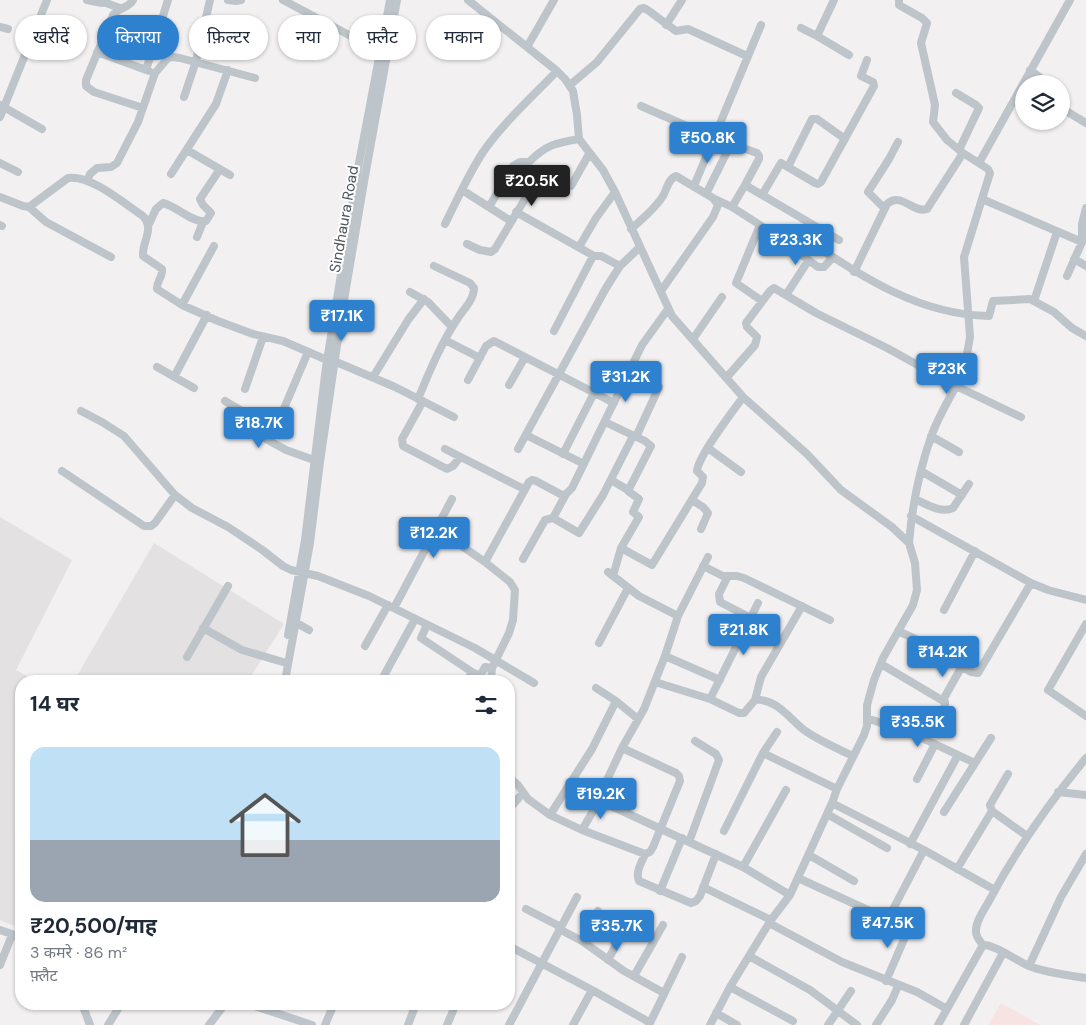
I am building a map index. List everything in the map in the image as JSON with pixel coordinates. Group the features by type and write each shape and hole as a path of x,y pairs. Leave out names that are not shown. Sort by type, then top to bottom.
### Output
{"street":[{"path":"0,117 2,106 47,0"},
{"path":"87,0 103,2 120,8 126,7 133,0"},
{"path":"146,70 168,0"},
{"path":"184,96 196,61 210,0"},
{"path":"228,0 241,0"},
{"path":"283,0 297,3 349,33"},
{"path":"387,15 390,0"},
{"name":"Sindhaura Road","path":"286,675 302,573 330,360 398,0"},
{"path":"468,0 557,71 570,85 576,101 579,139 602,170 615,192 672,316 744,397 807,454 841,490 892,527 909,543"},
{"path":"527,47 554,0"},
{"path":"666,25 682,0"},
{"path":"817,36 834,0"},
{"path":"710,1025 730,987 770,921 790,895 837,789 864,736 867,726 868,697 881,664 912,604 917,590 915,563 909,543 911,516 921,471 932,436 966,362 970,337 964,257 990,173 988,169 961,152 947,140 933,122 935,104 921,43 927,23 922,18 899,5 898,0"},
{"path":"979,163 1070,0"},
{"path":"115,15 120,8"},
{"path":"570,85 597,62 640,9 644,8 676,31 684,29 693,30 747,56"},
{"path":"694,186 761,25"},
{"path":"802,28 850,55"},
{"path":"97,52 86,80 86,86 143,108"},
{"path":"87,181 90,174 97,168 111,167 117,163 138,122 155,73 168,58 174,57 196,61 255,78"},
{"path":"119,60 155,73"},
{"path":"281,675 302,573 314,460 359,163 379,60"},
{"path":"762,195 781,163 818,184 874,86 873,82 861,76 867,60"},
{"path":"171,174 216,104 228,70"},
{"path":"1030,70 1037,75"},
{"path":"445,224 485,150 557,71"},
{"path":"854,272 884,208 890,201 903,201 918,210 927,209 961,152 979,108 956,93"},
{"path":"2,106 42,129"},
{"path":"641,106 714,138 757,153 759,156 746,185 732,207"},
{"path":"1070,113 1086,123"},
{"path":"788,167 812,119 817,119 845,139"},
{"path":"489,207 513,166 520,162 529,162 538,151 559,142 579,139"},
{"path":"884,208 868,192 898,142"},
{"path":"710,196 731,144"},
{"path":"187,150 230,175"},
{"path":"467,244 480,250 491,252 495,249 530,188 540,176 545,175 568,187 571,186 590,154"},
{"path":"0,163 18,172"},
{"path":"197,237 203,222 209,218 211,212 202,205 200,199 220,169"},
{"path":"631,229 661,199 672,177 676,176 760,224 808,261 821,268 833,257"},
{"path":"29,207 68,178 74,177 87,181 112,195 144,216 149,224"},
{"path":"746,185 839,240"},
{"path":"462,190 511,220"},
{"path":"579,246 615,192"},
{"path":"662,291 716,213 718,205 710,196"},
{"path":"0,197 29,207 46,222 111,257"},
{"path":"982,199 1082,242"},
{"path":"203,222 199,222 163,203 156,209 149,224 143,256 162,269 157,289 207,316 263,337 283,341 373,377 454,418"},
{"path":"1067,276 1082,242 1086,208"},
{"path":"516,212 594,256 601,256 620,266"},
{"path":"760,224 736,283 762,301"},
{"path":"1034,301 1057,232"},
{"path":"809,241 854,272 904,297 969,315 989,316 993,301 1030,299 1054,312 1072,328 1086,336"},
{"path":"182,304 214,246"},
{"path":"518,449 606,288 620,266 640,247"},
{"path":"554,331 588,262 594,256"},
{"path":"1074,259 1086,266"},
{"path":"786,295 808,261"},
{"path":"434,266 470,283 474,288 473,295 452,327 402,439 403,446 447,469 453,466 460,456"},
{"path":"727,377 754,345 757,338 746,324 747,320 772,289 956,386 1021,417"},
{"path":"410,292 424,299 452,327"},
{"path":"694,339 722,297"},
{"path":"373,377 408,320 424,299"},
{"path":"523,559 546,520 553,518 566,494 572,488 642,345 668,309"},
{"path":"174,377 207,316"},
{"path":"245,389 263,337"},
{"path":"446,340 480,358"},
{"path":"468,380 486,346 494,340 614,403"},
{"path":"282,413 308,352"},
{"path":"510,385 525,357"},
{"path":"157,367 194,388"},
{"path":"553,518 579,533 603,495 659,386"},
{"path":"563,454 594,392"},
{"path":"621,548 652,565 703,480 697,468 708,448 744,397"},
{"path":"225,401 246,414 266,440 286,450 314,460"},
{"path":"81,411 124,436 175,495 192,508 241,536 283,566 302,573 325,578 391,607 496,660 534,683"},
{"path":"605,422 649,443 651,446 628,490"},
{"path":"526,434 584,464"},
{"path":"932,436 959,452"},
{"path":"708,448 741,472"},
{"path":"445,449 524,490"},
{"path":"62,470 144,526 151,526 155,523 175,495"},
{"path":"921,471 962,495"},
{"path":"485,562 524,490 532,480 558,493 566,494"},
{"path":"611,480 639,499 632,512 639,517 621,548 610,574 647,600 678,616"},
{"path":"915,499 938,509 949,510 953,508 969,484"},
{"path":"365,646 391,607 452,499"},
{"path":"692,500 708,512 701,529"},
{"path":"911,516 1031,583 1048,590 1086,600"},
{"path":"437,528 485,562 510,582 515,590 511,627 492,668 491,675"},
{"path":"944,610 975,551"},
{"path":"582,830 600,799 600,795 622,748 638,719 655,682 678,616 708,557"},
{"path":"703,566 723,576 744,578 830,620"},
{"path":"728,576 719,594 720,602 751,618"},
{"path":"898,631 924,643 974,674 980,671 1031,583"},
{"path":"186,657 228,586"},
{"path":"599,643 628,588"},
{"path":"710,699 758,603"},
{"path":"655,682 710,699 739,713 744,712 755,700 761,677 802,606"},
{"path":"384,675 414,619"},
{"path":"295,622 309,630"},
{"path":"1086,624 1048,690 1086,716"},
{"path":"427,625 421,638 478,675"},
{"path":"203,628 249,653 283,662"},
{"path":"665,656 720,680"},
{"path":"881,664 943,700 946,705 926,740"},
{"path":"943,700 962,666"},
{"path":"481,675 485,667 492,668"},
{"path":"596,688 638,719"},
{"path":"755,700 760,699 772,704 788,714 804,730 853,756"},
{"path":"550,815 592,749 616,701"},
{"path":"866,718 926,740 975,763"},
{"path":"724,831 763,753 777,732"},
{"path":"944,812 991,738"},
{"path":"660,891 685,840 719,760 716,754 695,742"},
{"path":"917,779 935,744"},
{"path":"622,748 676,773 680,781 653,847 650,852 645,854 637,877 639,881 691,903 696,901 716,854"},
{"path":"763,753 837,789"},
{"path":"910,844 958,755"},
{"path":"1086,758 1058,792 1027,836 995,890 977,924 975,932 983,945 993,946 1002,953 1029,966 1049,972 1086,978"},
{"path":"1008,774 990,805 992,810 1027,836"},
{"path":"515,782 528,799 550,815 582,830 645,854"},
{"path":"743,867 786,790"},
{"path":"1058,792 1086,795"},
{"path":"515,802 523,793"},
{"path":"600,799 659,829 743,867 790,895"},
{"path":"832,803 924,850 995,890"},
{"path":"957,869 992,810"},
{"path":"827,814 887,848"},
{"path":"887,917 890,915 924,850"},
{"path":"1029,966 1061,897 1086,854"},
{"path":"809,855 854,881"},
{"path":"798,878 909,928 886,981"},
{"path":"703,887 770,921 842,962 917,992 947,1009"},
{"path":"509,1025 577,897"},
{"path":"526,909 582,941 608,960 664,993"},
{"path":"582,941 598,911"},
{"path":"634,976 663,925"},
{"path":"608,960 625,928"},
{"path":"0,930 15,936"},
{"path":"0,965 12,935"},
{"path":"938,1025 983,945"},
{"path":"515,949 592,990 649,1024 682,957"},
{"path":"964,1025 1002,953"},
{"path":"749,956 810,990 857,1025"},
{"path":"876,1025 892,1000 898,986"},
{"path":"730,987 793,1021"},
{"path":"574,1025 592,990"},
{"path":"828,1025 851,991"},
{"path":"84,1010 90,1025"},
{"path":"108,1025 117,1010"},
{"path":"209,1025 221,1010"},
{"path":"267,1010 312,1025"},
{"path":"324,1025 331,1010"},
{"path":"408,1025 414,1010"},
{"path":"447,1025 453,1010"},
{"path":"716,1013 737,1025"}],"shaded area":[{"path":"0,517 72,560 16,670 25,675 15,675 15,926 0,920"},
{"path":"154,543 284,624 252,675 77,675"},
{"path":"1001,1003 1040,1025 988,1025"}]}
